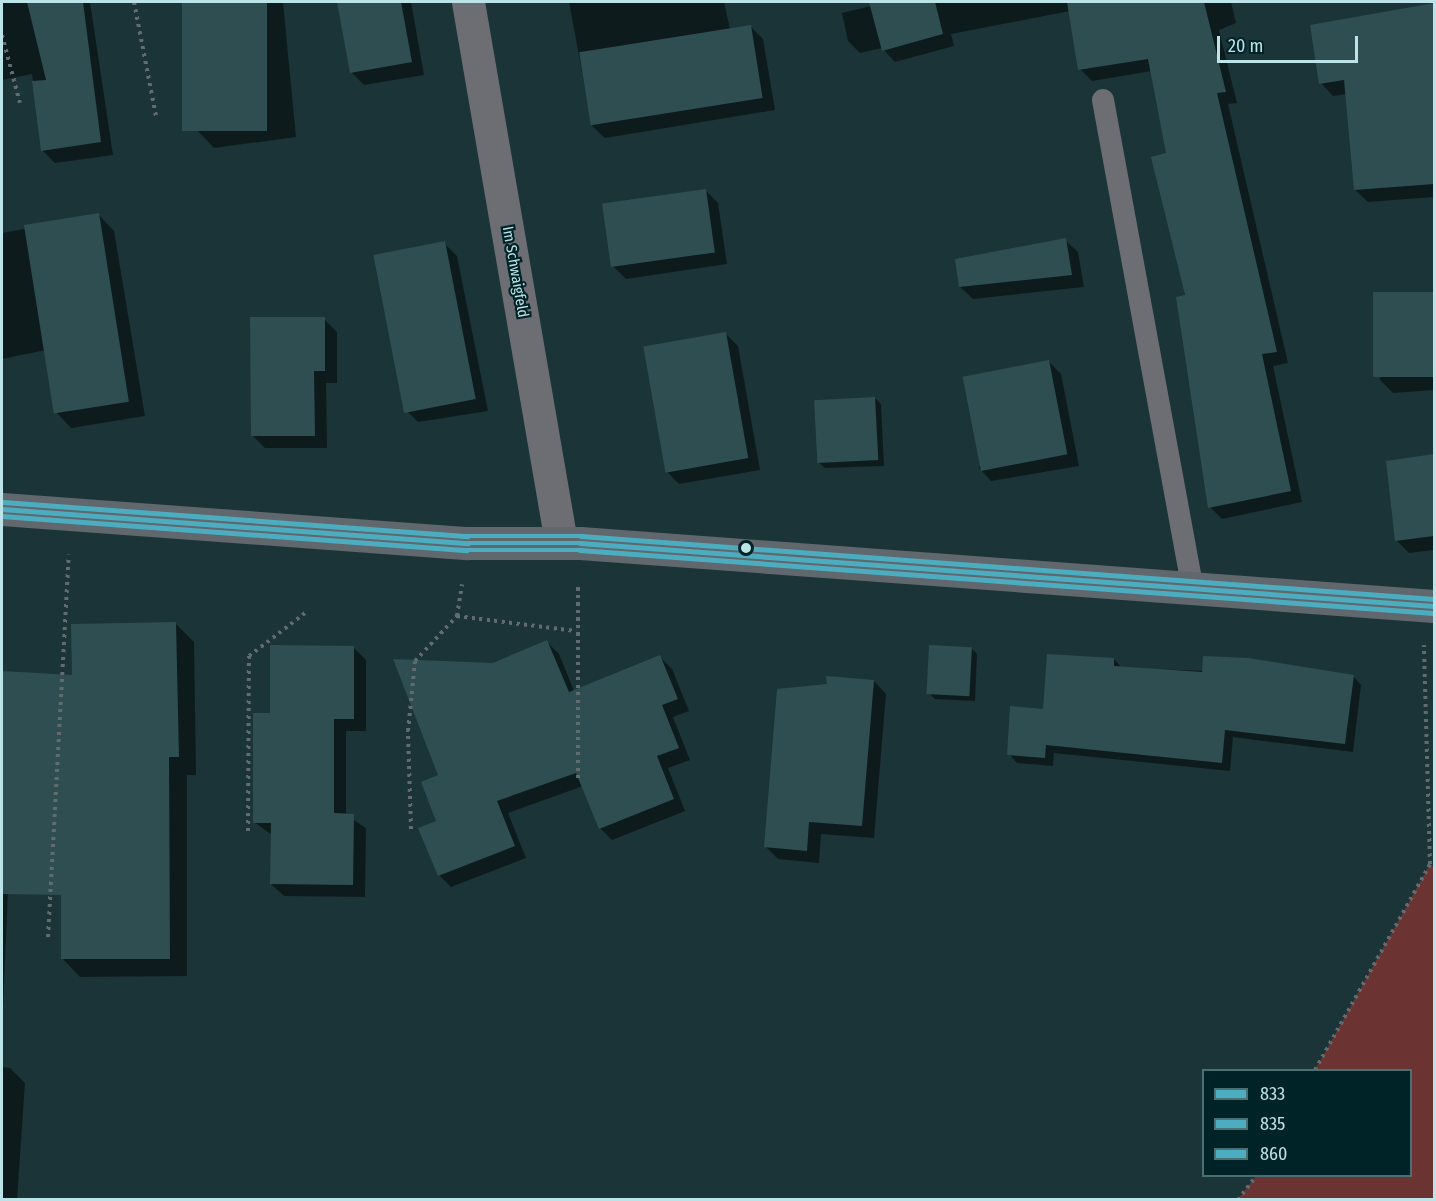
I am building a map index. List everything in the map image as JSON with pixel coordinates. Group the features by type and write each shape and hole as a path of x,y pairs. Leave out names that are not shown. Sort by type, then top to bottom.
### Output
{"street":[{"name":"Im Schwaigfeld","path":"468,2 570,543"},
{"path":"2,509 468,543 570,543 1193,590 1429,605"}],"lane":[{"path":"1103,100 1193,590"}],"path":[{"path":"134,2 156,116"},
{"path":"2,34 20,103"},
{"path":"48,937 71,513"},
{"path":"411,829 408,731 415,661 458,616 468,543"},
{"path":"570,543 576,631 578,778"},
{"path":"1316,1069 1430,864 1429,605"},
{"path":"248,831 249,656 305,613"},
{"path":"458,616 576,631"},
{"path":"1238,1200 1255,1177"}],"shaded area":[{"path":"1430,864 1434,868 1434,1199 1238,1199 1255,1177 1412,1177 1412,1069 1316,1069"}],"building":[{"path":"27,2 83,2 101,142 41,151 32,81 46,80"},
{"path":"182,2 267,2 267,131 182,131"},
{"path":"337,2 401,2 412,62 350,73"},
{"path":"869,2 935,2 943,34 882,51"},
{"path":"1067,2 1204,2 1226,92 1217,93 1277,352 1262,354 1291,491 1208,508 1176,297 1185,295 1151,157 1166,153 1148,59 1078,70"},
{"path":"1434,3 1434,184 1354,190 1344,80 1319,84 1310,25"},
{"path":"751,25 763,98 591,125 579,52"},
{"path":"706,189 715,252 611,267 602,204"},
{"path":"99,213 129,402 54,414 24,225"},
{"path":"1066,238 1072,275 959,287 955,259"},
{"path":"445,241 476,399 404,413 373,255"},
{"path":"1373,292 1434,292 1434,377 1373,377"},
{"path":"250,317 325,317 325,371 314,371 315,436 251,436"},
{"path":"726,332 748,458 666,473 643,347"},
{"path":"1049,360 1067,454 981,471 963,377"},
{"path":"875,397 878,460 817,463 814,400"},
{"path":"1434,454 1434,536 1395,541 1386,461"},
{"path":"176,622 179,757 169,757 170,959 61,959 61,895 2,894 2,671 72,675 71,624"},
{"path":"547,640 569,692 660,655 678,699 662,705 679,748 657,756 674,799 599,829 576,773 497,801 515,846 438,876 418,828 436,821 421,782 438,775 393,659 493,663"},
{"path":"270,645 354,646 354,719 334,719 334,813 354,814 353,885 270,884 271,823 253,823 253,713 270,713"},
{"path":"929,645 972,647 969,696 926,694"},
{"path":"1047,654 1114,658 1114,666 1202,672 1203,656 1248,658 1354,675 1345,744 1225,730 1222,763 1046,745 1045,758 1007,755 1010,706 1043,709"},
{"path":"826,676 874,680 862,826 809,822 807,851 764,847 777,689 827,684"}],"transit line":[{"name":"860","path":"3,502 468,536 581,536 1434,599"},
{"name":"833","path":"2,509 468,543 580,543 1434,606"},
{"name":"835","path":"2,516 467,550 580,550 1433,613"}]}
